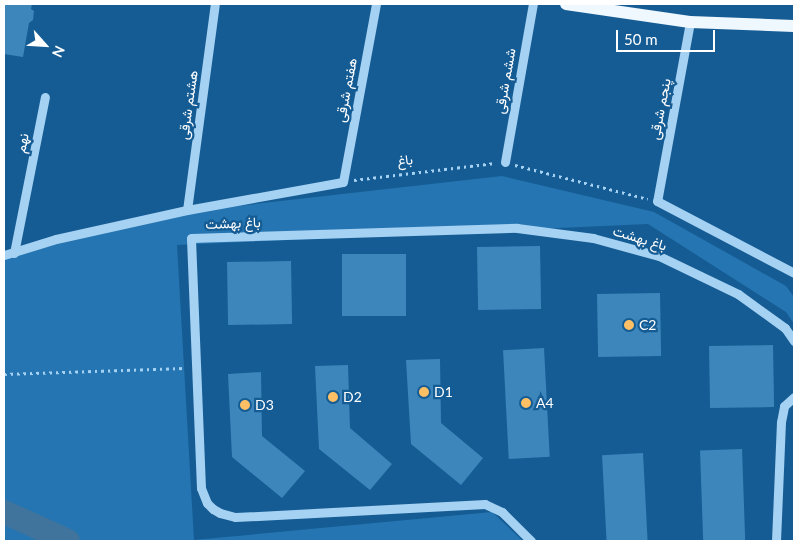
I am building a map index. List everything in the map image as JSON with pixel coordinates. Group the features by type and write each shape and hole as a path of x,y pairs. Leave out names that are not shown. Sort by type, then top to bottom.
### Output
{"main road":[{"path":"566,4 690,22 794,26"}],"street":[{"name":"هشتم شرقی","path":"187,210 215,4"},
{"name":"هفتم شرقی","path":"343,182 376,4"},
{"name":"ششم شرقی","path":"504,162 533,4"},
{"name":"پنجم شرقی","path":"656,201 690,22"},
{"name":"نهم","path":"14,253 45,97"},
{"path":"4,255 56,239 187,210 343,182"},
{"path":"656,201 794,273"},
{"name":"باغ بهشت","path":"531,541 502,512 485,504 235,517 220,513 207,502 201,488 191,238 517,228 592,238 660,256 738,294 785,328 794,342"},
{"path":"776,541 781,422 784,406 794,398"}],"path":[{"name":"باغ","path":"343,182 504,162 656,201"},
{"path":"4,374 196,368"}],"shaded area":[{"path":"502,176 654,212 786,286 794,297 794,324 786,312 648,224 177,245 194,540 492,512 523,541 4,541 4,259 72,240 202,210"}],"building":[{"path":"4,4 32,4 31,9 34,11 33,20 29,23 23,57 4,54"},
{"path":"540,246 541,309 478,310 477,247"},
{"path":"342,254 406,254 406,316 342,316"},
{"path":"291,261 292,324 228,325 227,262"},
{"name":"C2","path":"660,293 661,356 598,357 597,294"},
{"path":"773,345 774,407 710,408 709,346"},
{"name":"A4","path":"544,348 550,457 509,459 503,350"},
{"name":"D1","path":"440,359 441,423 483,458 461,485 411,444 406,360"},
{"name":"D2","path":"348,365 350,428 392,464 370,490 319,449 315,366"},
{"name":"D3","path":"261,372 262,436 305,471 282,498 232,457 228,374"},
{"path":"742,449 745,541 703,541 700,450"},
{"path":"643,453 648,541 607,541 602,455"}],"waterway":[{"path":"4,512 68,541"}],"place":[{"name":"C2","path":"629,325"},
{"name":"D1","path":"424,392"},
{"name":"D2","path":"333,397"},
{"name":"A4","path":"526,403"},
{"name":"D3","path":"245,405"}]}
